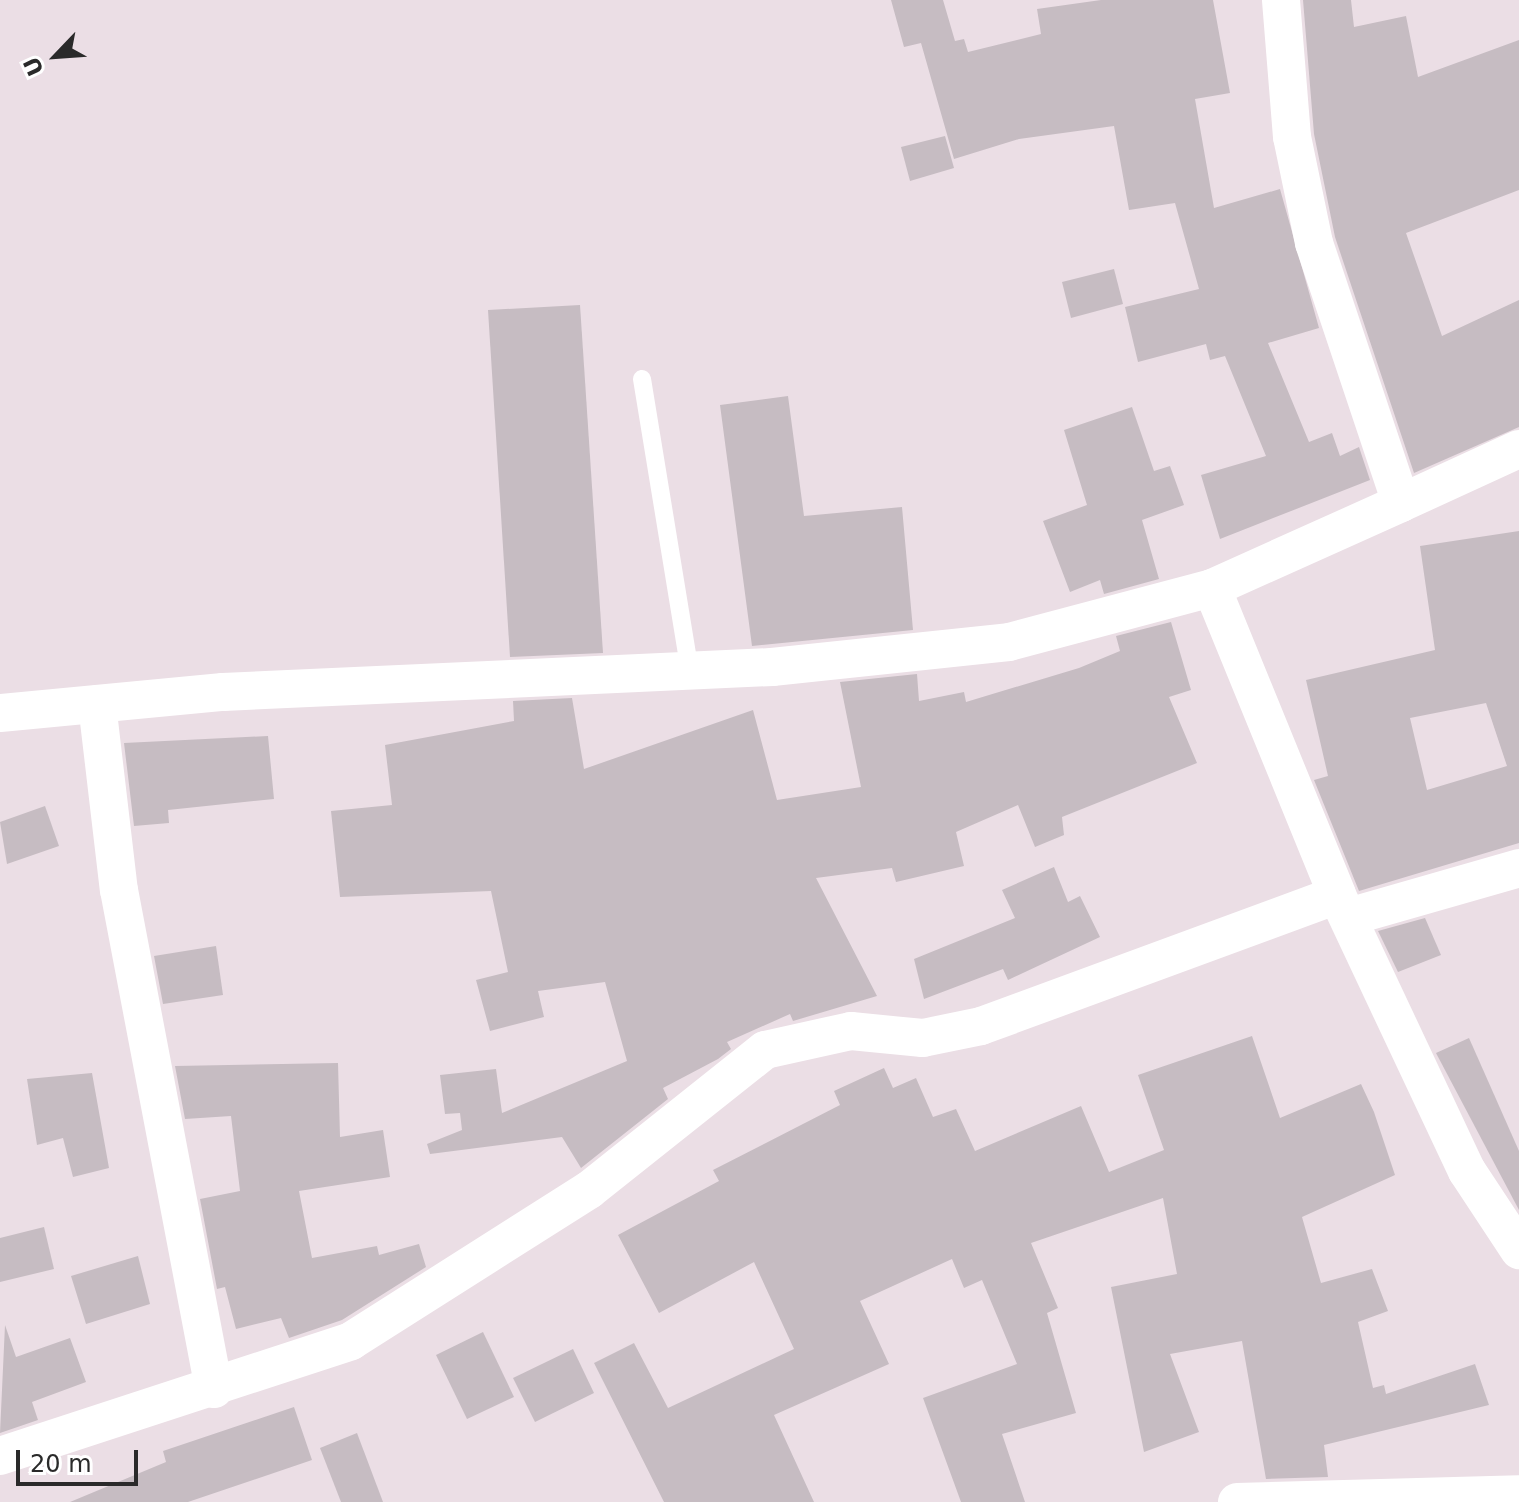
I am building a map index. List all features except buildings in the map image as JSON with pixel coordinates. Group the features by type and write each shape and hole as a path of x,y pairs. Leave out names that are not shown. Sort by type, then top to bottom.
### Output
{"street":[{"path":"1281,0 1292,137 1314,243 1401,503"},
{"path":"0,713 689,666 772,667 1009,642 1212,588 1519,449"},
{"path":"1212,588 1344,906 1467,1171 1519,1250"},
{"path":"97,704 119,890 214,1389"},
{"path":"0,1456 289,1367 417,1306 589,1190 765,1050 851,1031 923,1038 981,1026 1344,906 1519,868"},
{"path":"1237,1502 1435,1499 1519,1494"}],"lane":[{"path":"642,379 689,666"}]}
